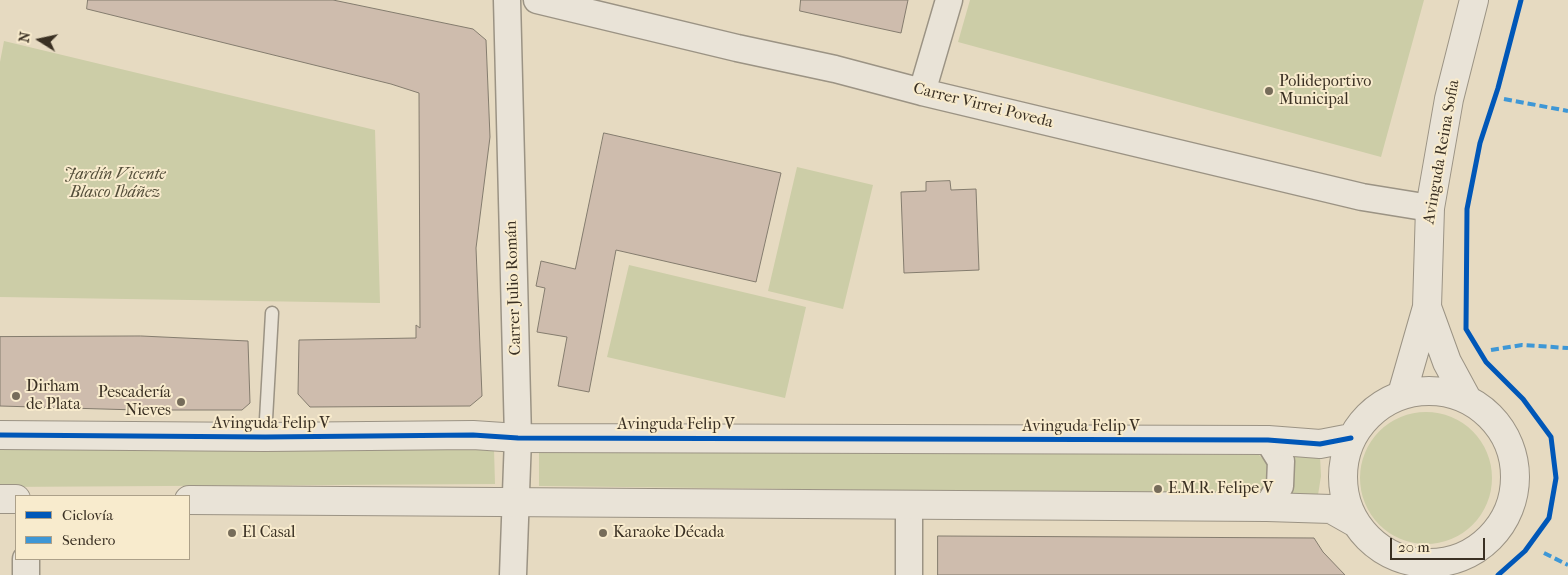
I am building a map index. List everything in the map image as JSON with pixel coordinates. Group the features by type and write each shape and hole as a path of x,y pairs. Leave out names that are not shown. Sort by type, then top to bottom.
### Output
{"street":[{"name":"Carrer Julio Román","path":"507,0 518,438 514,575"},
{"name":"Carrer Virrei Poveda","path":"537,0 737,48 835,69 922,92 1362,197 1430,208"},
{"path":"922,92 949,0"},
{"name":"Avinguda Reina Sofia","path":"1402,394 1427,307 1430,208 1449,99 1474,0"},
{"name":"Avinguda Reina Sofia","path":"1427,307 1447,362 1467,399"},
{"path":"190,500 1332,509 1354,522 1376,547 1407,568 1453,568 1484,544 1506,517 1515,484 1511,449 1494,419 1467,399 1445,392 1423,390 1402,394 1372,411 1351,438 1342,466 1344,495 1354,522"},
{"name":"Avinguda Felip V","path":"0,435 265,437 473,435 518,438 1268,440 1320,444 1351,438"},
{"path":"1267,507 1280,486 1280,461 1268,440"},
{"path":"0,499 15,500"},
{"path":"910,505 910,575"},
{"path":"26,560 26,575"}],"lane":[{"path":"265,437 272,313"}],"green space":[{"name":"Polideportivo Municipal","path":"970,0 1424,0 1381,157 958,42"},
{"name":"Jardín Vicente Blasco Ibáñez","path":"4,41 375,130 380,303 0,297 0,62"},
{"path":"797,167 873,185 843,309 768,291"},
{"path":"629,265 806,307 785,398 607,357"},
{"path":"1426,412 1439,413 1451,417 1473,431 1487,453 1491,465 1491,491 1487,503 1473,525 1451,539 1439,543 1426,544 1413,543 1401,539 1379,525 1365,503 1361,491 1360,478 1361,465 1365,453 1379,431 1401,417 1413,413"},
{"path":"494,449 495,484 0,487 0,450"},
{"path":"539,450 1259,455 1269,464 1271,473 1266,488 1256,496 539,486"},
{"path":"1289,455 1320,456 1321,476 1318,495 1288,493"}],"building":[{"path":"88,0 333,0 473,29 486,40 490,137 476,248 482,396 470,406 310,407 298,394 299,340 416,338 416,325 420,328 419,93 391,84 87,9"},
{"path":"801,0 908,0 901,33 800,11"},
{"path":"604,133 781,173 756,282 616,250 589,392 558,386 567,337 537,332 545,288 536,286 541,261 575,269"},
{"path":"950,181 951,190 976,189 979,270 904,273 901,192 926,191 926,182"},
{"path":"141,336 248,341 250,403 242,410 137,410 0,406 0,337"},
{"path":"938,536 1314,538 1323,552 1345,575 938,575"}],"marked path":[{"path":"1504,99 1568,111"},
{"path":"1491,350 1522,345 1568,348"},
{"path":"1544,553 1568,565"}],"cycle path":[{"path":"1498,575 1525,551 1549,518 1556,478 1551,437 1523,399 1486,362 1466,329 1467,209 1480,143 1498,88 1521,0"},
{"path":"0,435 265,437 473,435 518,438 1268,440 1320,444 1351,438"}],"place":[{"name":"Polideportivo Municipal","path":"1269,91"},
{"name":"Dirham de Plata","path":"16,396"},
{"name":"Pescadería Nieves","path":"181,402"},
{"name":"E.M.R. Felipe V","path":"1158,489"},
{"name":"El Casal","path":"232,533"},
{"name":"Karaoke Década","path":"603,533"}]}
